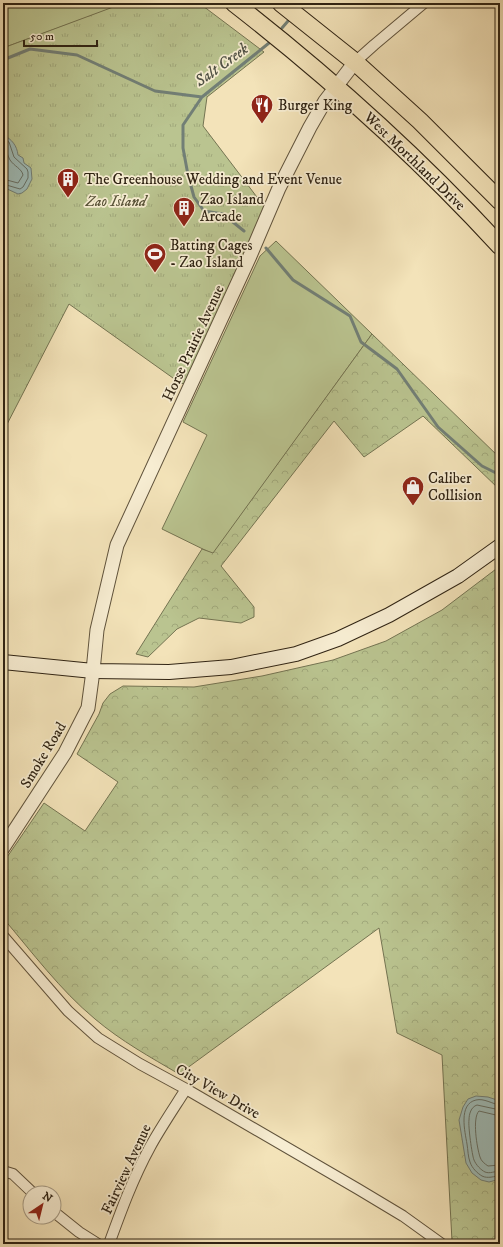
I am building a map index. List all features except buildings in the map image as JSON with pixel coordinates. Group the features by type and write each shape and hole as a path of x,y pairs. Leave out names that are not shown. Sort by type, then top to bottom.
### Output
{"highway":[{"name":"West Morthland Drive","path":"234,3 280,39 404,148 500,246"},
{"name":"West Morthland Drive","path":"281,3 355,62 420,121 500,201"}],"main road":[{"path":"3,662 93,671 169,672 231,667 296,654 338,639 389,615 458,576 500,546"}],"street":[{"name":"Horse Prairie Avenue","path":"93,671 97,630 117,546 250,256 279,188 310,127 335,87 355,62 424,3"},
{"name":"Smoke Road","path":"3,848 65,753 88,708 93,671"},
{"name":"City View Drive","path":"3,936 68,1011 93,1033 115,1049 364,1192 403,1216 442,1244"},
{"name":"Fairview Avenue","path":"109,1244 125,1201 146,1154 186,1089"},
{"path":"3,1171 13,1174 25,1185"},
{"path":"62,1218 79,1232 98,1244"}],"green space":[{"path":"3,3 114,3 118,6 3,48"},
{"name":"Zao Island","path":"124,3 199,3 264,52 207,97 203,126 266,209 185,384 180,383 69,304 3,432 3,48"},
{"path":"276,241 372,334 213,554 162,529 207,435 183,422 260,256"},
{"path":"372,334 500,458 500,490 423,416 364,457 334,421 221,566 254,607 254,617 241,623 199,618 177,629 148,657 136,654 202,549 213,553"},
{"path":"500,566 500,1244 456,1244 452,1241 442,1055 397,1033 379,928 179,1074 125,1042 82,1008 58,983 3,918 3,863 44,803 85,831 118,782 77,754 99,714 103,703 110,694 123,686 194,687 262,676 333,660 386,641 442,610"}],"water":[{"path":"3,135 14,143 18,155 23,158 24,163 31,168 32,179 27,189 22,193 18,194 3,187"},
{"path":"476,1096 488,1097 500,1101 500,1179 489,1182 481,1180 472,1173 466,1163 459,1120 463,1107 468,1099"}],"waterway":[{"name":"Salt Creek","path":"282,28 288,21"},
{"name":"Salt Creek","path":"3,60 30,49 77,55 155,91 202,97 269,43"},
{"path":"202,97 183,125 183,148 194,197 204,211 223,214 244,231"},
{"path":"266,248 293,280 350,316 361,342 397,369 438,427 482,466 500,475"}],"place":[{"name":"Burger King","path":"262,124"},
{"name":"The Greenhouse Wedding and Event Venue","path":"68,198"},
{"name":"Zao Island Arcade","path":"184,228"},
{"name":"Batting Cages - Zao Island","path":"155,274"},
{"name":"Caliber Collision","path":"413,506"}]}
